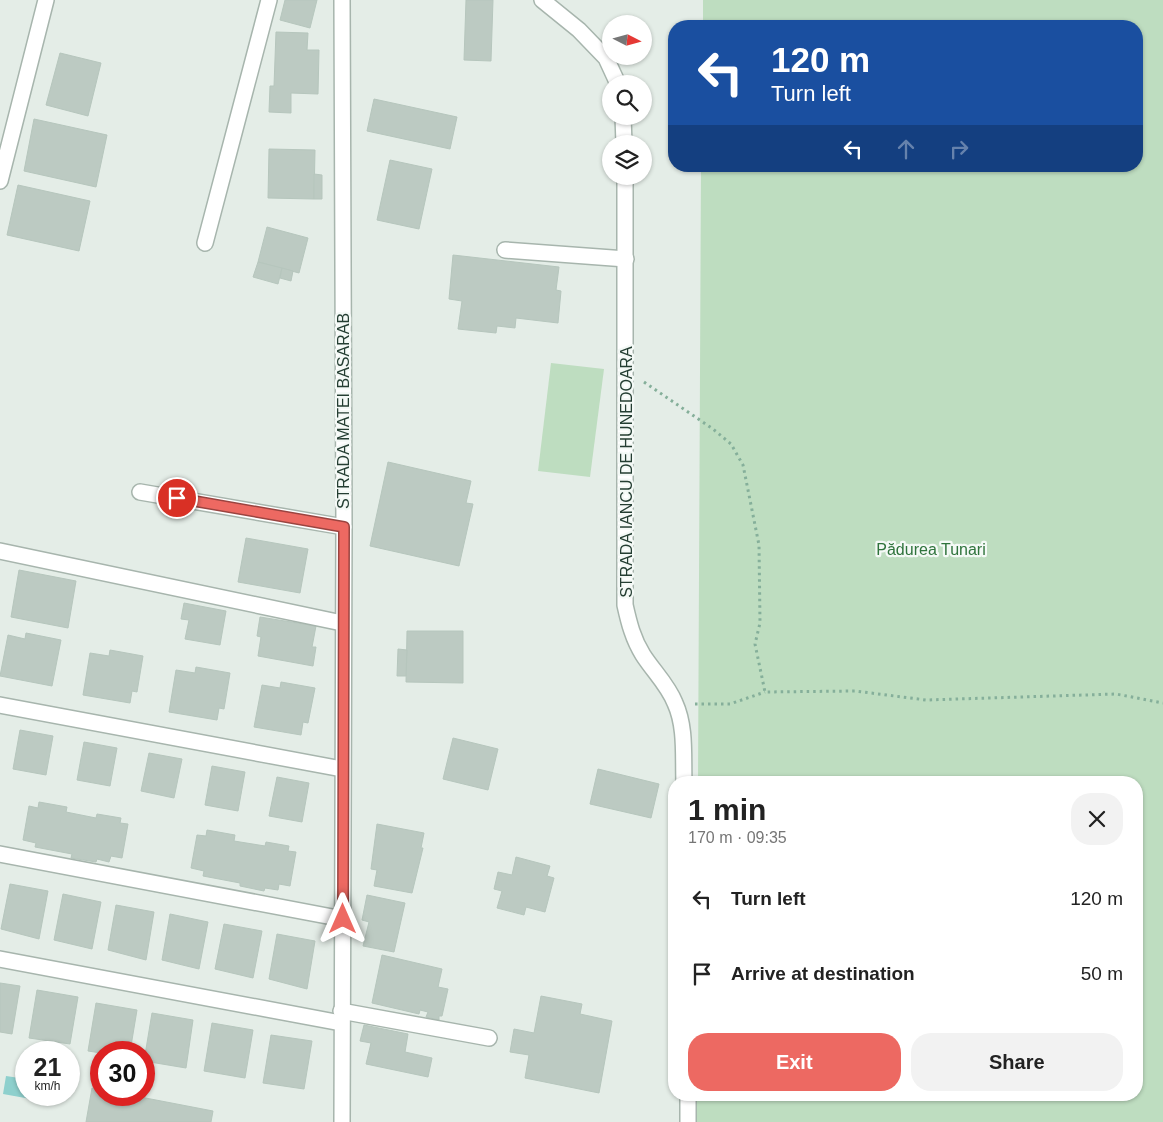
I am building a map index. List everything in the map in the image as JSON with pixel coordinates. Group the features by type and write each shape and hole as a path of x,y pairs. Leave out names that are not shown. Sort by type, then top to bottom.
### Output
{"street":[{"path":"0,181 46,0"},
{"path":"205,243 269,0"},
{"name":"STRADA MATEI BASARAB","path":"342,0 344,527 342,623 342,1122"},
{"path":"542,0 579,30 606,58 614,75"},
{"name":"STRADA IANCU DE HUNEDOARA","path":"625,185 625,605 632,633 643,655 666,686 676,704 683,732 684,776"},
{"path":"506,250 626,259"},
{"path":"140,492 344,527"},
{"path":"0,551 342,623"},
{"path":"0,705 342,769"},
{"path":"0,854 343,919"},
{"path":"0,959 341,1017 489,1038"},
{"path":"688,1101 688,1122"}],"path":[{"path":"626,371 713,429 730,444 743,465 758,545 760,623 755,644 765,692"},
{"path":"676,704 730,704 765,692 855,691 926,700 1116,694 1163,703"}],"green space":[{"name":"Pădurea Tunari","path":"703,0 1163,0 1163,1122 696,1122 696,1101 1143,1101 1143,776 698,776 701,172 1143,172 1143,20 703,20"},
{"path":"551,363 604,369 590,477 538,471"}],"water":[{"path":"6,1076 15,1077 15,1096 3,1094"}],"building":[{"path":"285,0 317,0 310,28 280,20"},
{"path":"466,0 493,0 491,61 464,60"},
{"path":"276,32 308,33 307,50 319,50 318,94 291,93 291,113 269,112 270,86 274,86"},
{"path":"60,53 101,63 88,116 46,105"},
{"path":"374,99 457,117 450,149 367,131"},
{"path":"34,119 107,135 96,187 24,171"},
{"path":"269,149 315,150 314,199 268,198"},
{"path":"390,160 432,169 419,229 377,220"},
{"path":"314,174 322,175 322,199 314,199"},
{"path":"18,185 90,201 79,251 7,235"},
{"path":"267,227 308,238 299,273 258,262"},
{"path":"453,255 559,267 556,290 561,291 558,323 516,318 515,328 497,326 496,333 458,329 462,301 449,299"},
{"path":"258,262 282,268 278,284 253,277"},
{"path":"282,268 293,271 291,281 280,278"},
{"path":"388,462 471,481 466,503 473,504 459,566 370,546"},
{"path":"246,538 308,549 300,593 238,582"},
{"path":"19,570 76,581 68,628 11,617"},
{"path":"184,603 226,611 220,645 185,639 189,620 181,619"},
{"path":"260,617 316,626 312,647 316,647 313,666 258,656 261,637 257,636"},
{"path":"407,631 463,631 463,683 406,682"},
{"path":"26,633 61,640 52,686 0,676 8,635 25,639"},
{"path":"398,649 407,650 406,676 397,676"},
{"path":"110,650 143,656 137,692 132,691 130,703 83,695 90,653 109,656"},
{"path":"196,667 230,673 224,709 219,708 217,720 169,712 176,670 195,673"},
{"path":"281,682 315,688 308,723 303,722 301,735 254,727 262,685 280,688"},
{"path":"20,730 53,736 46,775 13,769"},
{"path":"453,738 498,749 488,790 443,779"},
{"path":"84,742 117,748 110,786 77,780"},
{"path":"149,753 182,759 174,798 141,791"},
{"path":"212,766 245,772 238,811 205,805"},
{"path":"598,769 659,784 651,818 590,804"},
{"path":"277,777 309,783 302,822 269,816"},
{"path":"39,802 67,807 66,812 96,818 97,814 121,818 120,823 128,824 122,858 111,856 109,862 97,859 96,862 71,858 72,854 35,847 36,843 23,840 29,806 38,808"},
{"path":"377,824 424,833 421,848 423,848 412,893 374,886 377,870 371,869"},
{"path":"207,830 235,835 234,841 265,846 266,842 289,846 288,851 296,852 290,886 279,884 278,890 265,888 264,891 240,886 240,883 203,876 204,871 191,868 197,835 206,836"},
{"path":"516,857 550,866 547,876 554,878 545,912 526,907 524,915 497,908 502,891 494,889 498,872 512,875"},
{"path":"10,884 48,891 39,939 1,929"},
{"path":"63,894 101,902 92,949 54,940"},
{"path":"367,895 405,903 394,952 363,946 369,922 362,920"},
{"path":"116,905 154,912 146,960 108,950"},
{"path":"170,914 208,922 199,969 162,960"},
{"path":"224,924 262,931 253,978 215,969"},
{"path":"277,934 315,941 307,989 269,979"},
{"path":"382,955 442,969 438,987 448,989 442,1016 439,1016 439,1020 426,1017 428,1012 420,1010 419,1014 372,1003"},
{"path":"0,983 20,986 12,1034 0,1032"},
{"path":"37,990 78,997 71,1041 50,1041 29,1038"},
{"path":"541,996 582,1004 580,1014 612,1021 599,1093 525,1078 529,1055 510,1052 514,1029 534,1033"},
{"path":"96,1003 137,1010 132,1041 90,1041 90,1051 88,1051"},
{"path":"152,1013 193,1020 186,1068 155,1063 155,1041 147,1041"},
{"path":"212,1023 253,1030 245,1078 204,1071"},
{"path":"364,1025 408,1034 405,1052 432,1058 428,1077 366,1064 371,1043 360,1041"},
{"path":"271,1035 312,1041 304,1089 263,1083"},
{"path":"90,1099 90,1106 155,1106 155,1100 213,1111 211,1122 86,1122"}],"route":[{"path":"177,498 344,527 342,659 343,919"}]}
